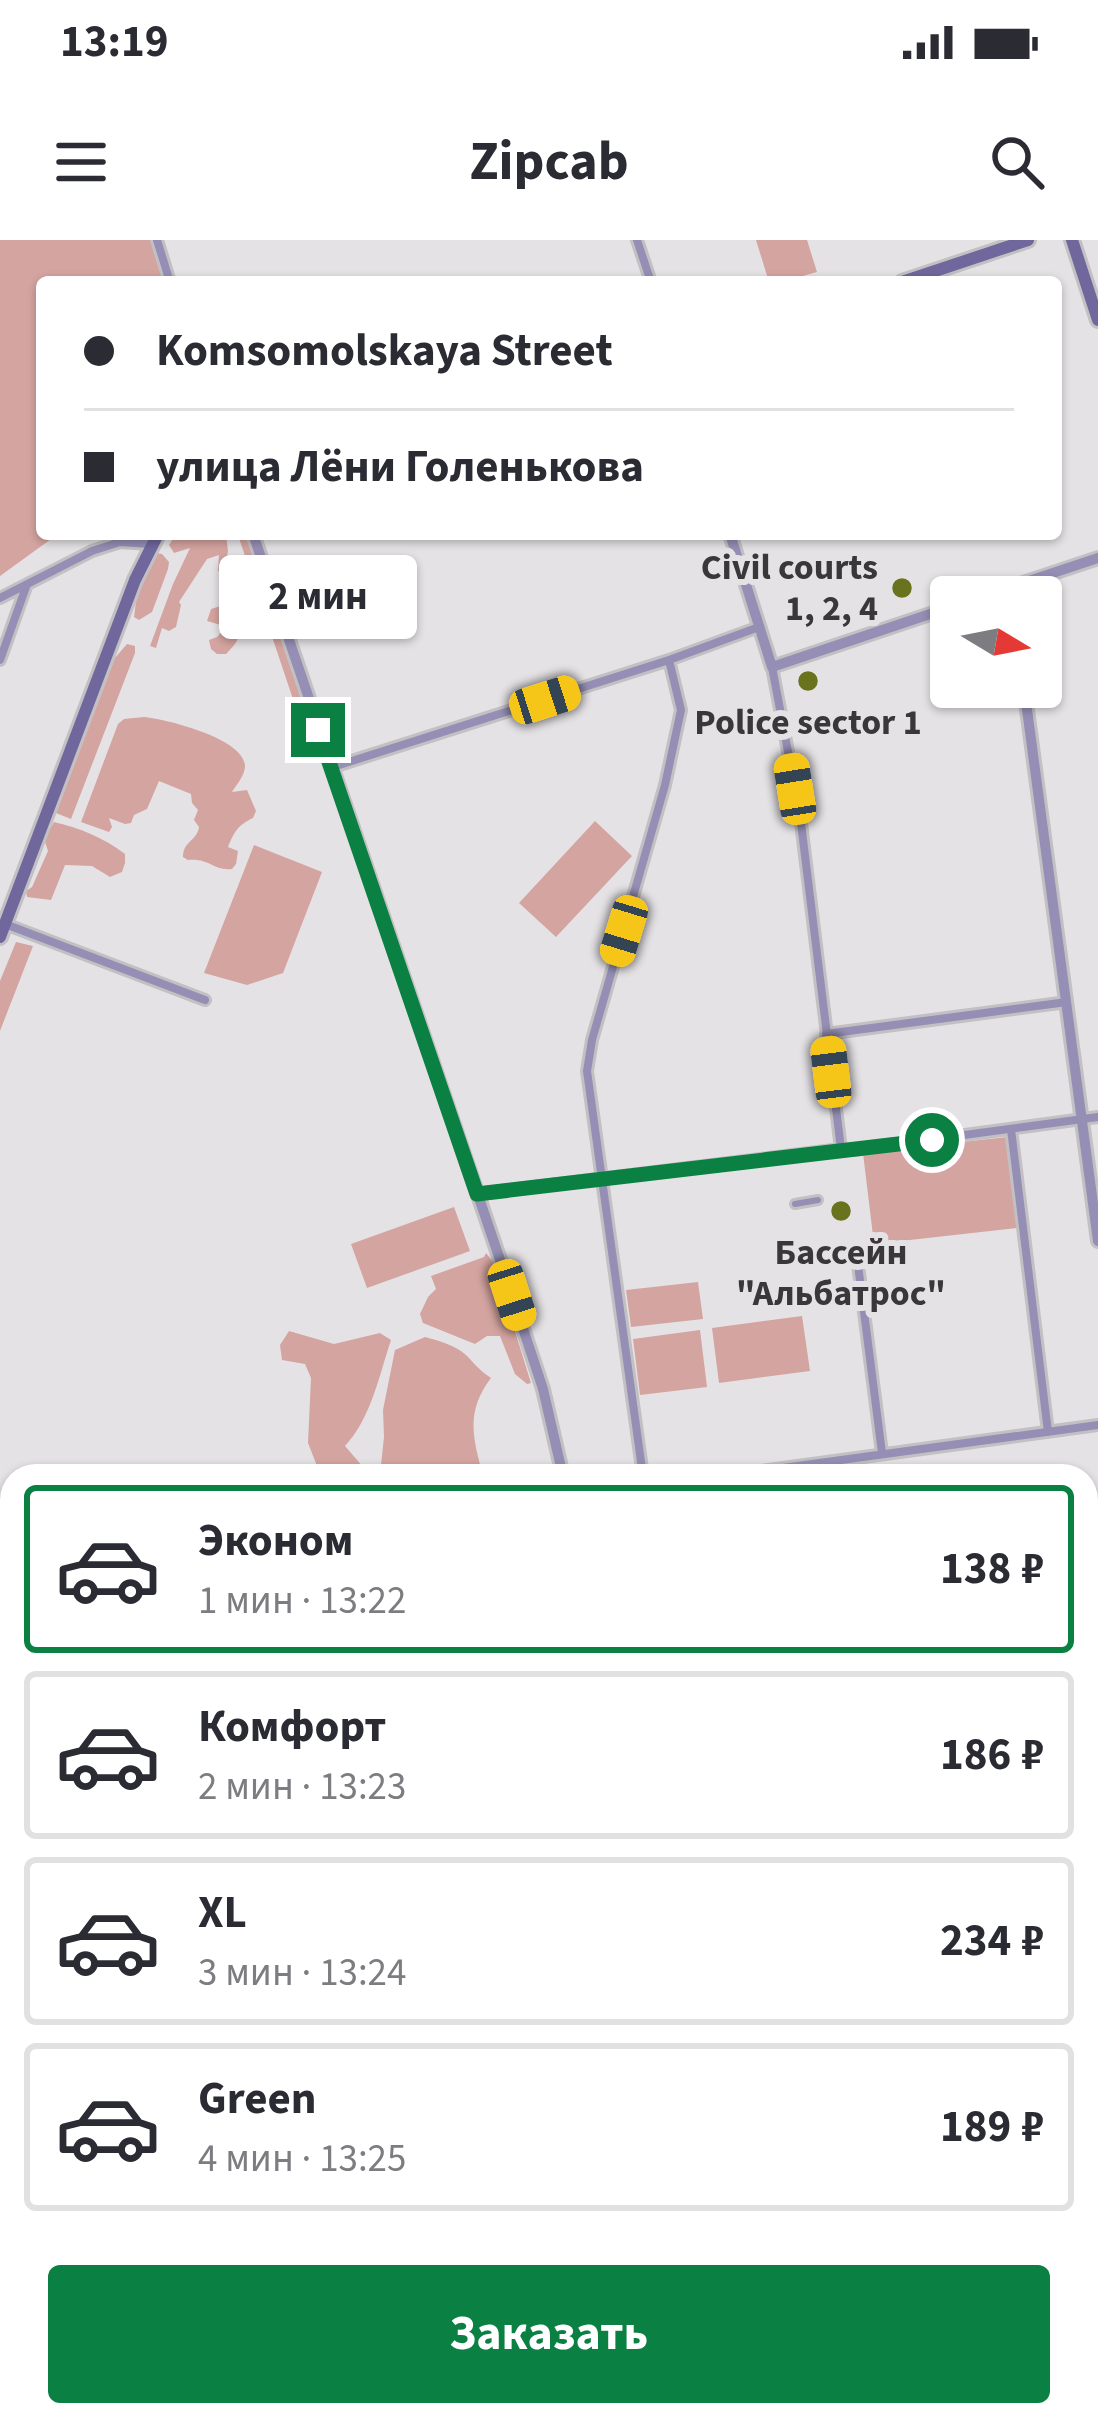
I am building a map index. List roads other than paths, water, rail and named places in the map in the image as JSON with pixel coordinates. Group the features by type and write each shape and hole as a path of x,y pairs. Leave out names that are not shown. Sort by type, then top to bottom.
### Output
{"main road":[{"path":"920,276 1028,240"},
{"path":"1072,240 1098,320"},
{"path":"3,930 154,540"}],"street":[{"path":"157,240 168,276"},
{"path":"637,240 649,276"},
{"path":"0,598 92,551 143,540"},
{"path":"255,540 543,1389 559,1464"},
{"path":"732,540 772,667 800,815 841,1149"},
{"path":"1052,576 1098,558"},
{"path":"0,660 26,586"},
{"path":"772,667 930,615"},
{"path":"331,768 759,627"},
{"path":"641,1464 587,1071 682,710 669,660"},
{"path":"1027,708 1098,1241"},
{"path":"3,930 205,1000"},
{"path":"826,1034 1067,1002"},
{"path":"477,1194 1098,1117"},
{"path":"1010,1129 1048,1432"},
{"path":"796,1204 818,1200"},
{"path":"857,1257 882,1454"},
{"path":"810,1464 1098,1424"}],"place":[{"name":"Civil courts 1, 2, 4","path":"902,588"},
{"name":"Police sector 1","path":"808,681"},
{"name":"Бассейн \"Альбатрос\"","path":"841,1211"}]}
